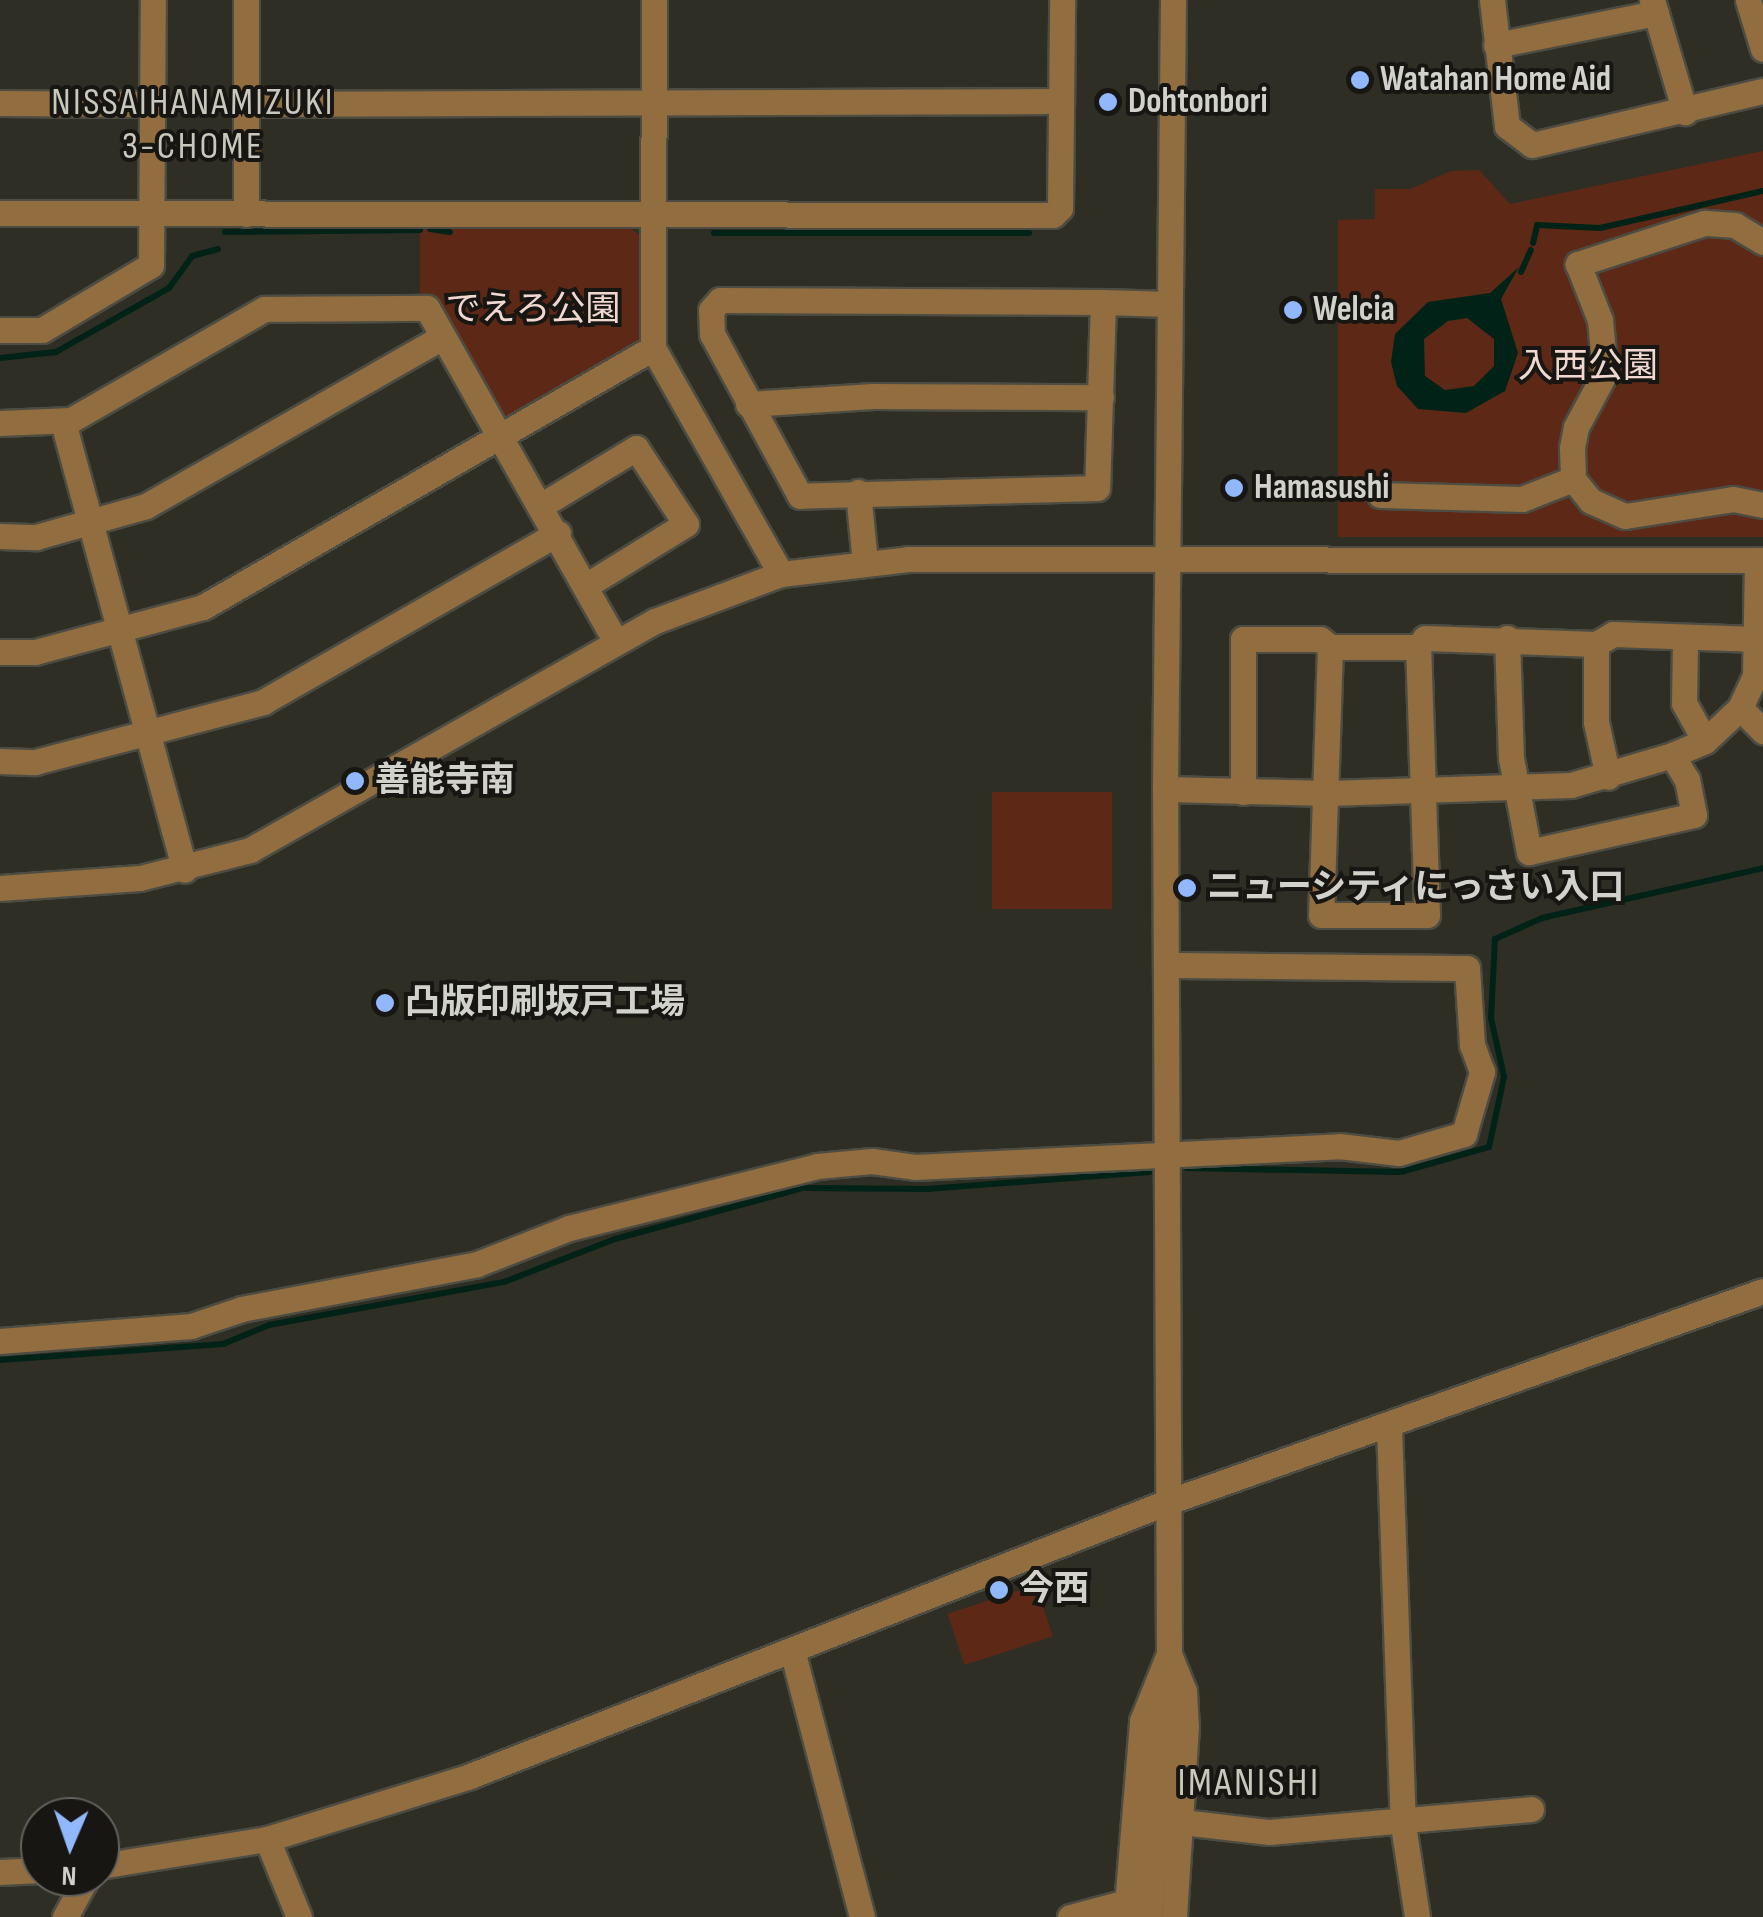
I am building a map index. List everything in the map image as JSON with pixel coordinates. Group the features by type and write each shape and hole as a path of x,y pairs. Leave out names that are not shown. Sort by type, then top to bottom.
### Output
{"street":[{"path":"0,330 42,330 151,266 153,0"},
{"path":"246,0 246,214"},
{"path":"654,0 652,348 781,574"},
{"path":"0,214 1059,214 1062,0"},
{"path":"1149,1917 1169,1654 1165,1503 1165,789 1172,0"},
{"path":"1492,0 1507,126 1532,145 1763,91"},
{"path":"1748,0 1761,38"},
{"path":"1496,45 1654,6 1685,112"},
{"path":"245,104 1060,102"},
{"path":"0,103 153,104"},
{"path":"1763,242 1736,225 1704,223 1578,264 1600,320 1605,356 1602,387 1576,426 1574,479 1591,501 1625,516 1733,499 1763,505"},
{"path":"1103,302 1097,488 800,496 712,334 711,310 720,300 1103,302 1170,304"},
{"path":"0,423 63,422 264,308 427,308 558,533 616,642"},
{"path":"0,536 36,537 146,506 442,337"},
{"path":"0,652 35,652 203,607 652,348"},
{"path":"748,404 873,396 1102,397"},
{"path":"63,422 185,870"},
{"path":"542,505 636,448 686,524 587,586"},
{"path":"1380,495 1522,499 1574,479"},
{"path":"858,492 866,562"},
{"path":"0,761 35,762 263,702 558,533"},
{"path":"0,888 84,885 185,870 250,850 616,642 691,604 781,574 866,562 1167,558 1760,560 1755,676 1740,708 1704,741 1672,756 1608,777 1518,788 1329,794 1165,789"},
{"path":"1686,642 1758,632"},
{"path":"1330,647 1329,794 1320,915 1427,914 1427,792 1418,647 1425,638 1596,644 1613,634 1682,634 1686,642 1684,703 1704,741"},
{"path":"1508,638 1518,788 1528,852 1535,854 1694,815 1687,780 1672,756"},
{"path":"1242,792 1243,639 1320,639 1330,647 1418,647"},
{"path":"1596,644 1596,722 1608,777"},
{"path":"1740,708 1763,731"},
{"path":"0,1341 191,1326 242,1310 477,1264 569,1228 817,1166 872,1161 916,1167 1339,1146 1398,1152 1464,1134 1482,1072 1472,1045 1467,968 1166,965"},
{"path":"120,1863 267,1839 470,1776 1165,1503 1388,1428 1763,1291"},
{"path":"1388,1428 1403,1825 1417,1917"},
{"path":"792,1650 862,1917"},
{"path":"1169,1654 1184,1691 1186,1726 1174,1917"},
{"path":"1070,1917 1126,1910 1142,1721 1169,1654"},
{"path":"1182,1822 1269,1832 1403,1825 1532,1809"},
{"path":"267,1839 299,1917"}],"green space":[{"name":"入西公園","path":"1763,151 1763,537 1338,537 1338,220 1375,219 1375,189 1410,189 1451,171 1479,170 1510,204"},
{"name":"でえろ公園","path":"420,223 627,225 640,236 641,339 507,421 498,419 420,301"},
{"path":"992,792 1112,792 1112,909 992,909"},
{"path":"1036,1585 1053,1636 964,1665 948,1614"}],"shaded area":[{"path":"1519,267 1501,299 1518,353 1505,391 1466,413 1418,409 1397,386 1391,362 1395,334 1428,302 1490,293","holes":["1467,318 1494,339 1494,366 1474,386 1445,390 1425,376 1424,339 1448,321"]}],"waterway":[{"path":"1533,243 1537,225 1600,228 1763,191"},
{"path":"430,229 450,232"},
{"path":"225,232 420,230"},
{"path":"714,233 1029,233"},
{"path":"0,358 56,352 169,288 192,256 218,249"},
{"path":"1521,272 1531,250"},
{"path":"1187,1168 1401,1172 1489,1147 1504,1077 1491,1018 1495,939 1542,918 1763,868"},
{"path":"0,1360 223,1344 269,1325 504,1282 615,1239 803,1188 927,1189 1149,1172"}],"place":[{"name":"Watahan Home Aid","path":"1360,80"},
{"name":"Dohtonbori","path":"1108,102"},
{"name":"Welcia","path":"1293,310"},
{"name":"Hamasushi","path":"1234,488"},
{"name":"善能寺南","path":"355,781"},
{"name":"ニューシティにっさい入口","path":"1187,888"},
{"name":"凸版印刷坂戸工場","path":"385,1003"},
{"name":"今西","path":"999,1590"}],"district":[{"name":"NISSAIHANAMIZUKI 3-CHOME","path":"193,125"},
{"name":"IMANISHI","path":"1249,1783"}]}
